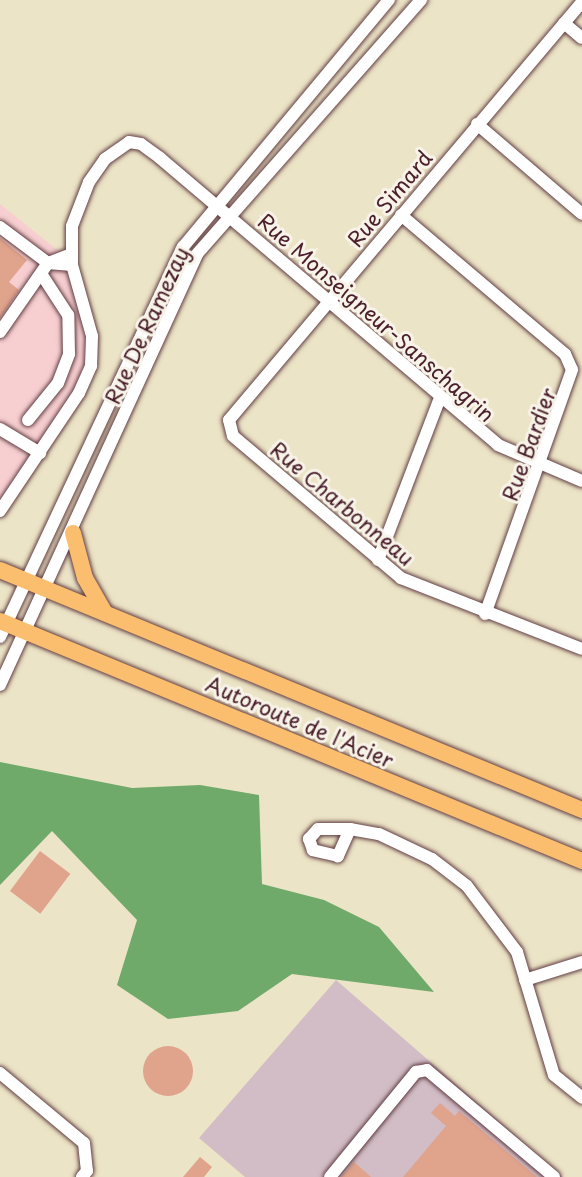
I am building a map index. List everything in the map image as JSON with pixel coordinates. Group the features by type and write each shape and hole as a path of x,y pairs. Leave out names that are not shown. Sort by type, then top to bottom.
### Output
{"highway":[{"path":"73,533 85,578 105,613"},
{"name":"Autoroute de l'Acier","path":"0,570 582,810"},
{"name":"Autoroute de l'Acier","path":"2,627 25,632 582,861"}],"street":[{"name":"Rue De Ramezay","path":"2,627 26,581 178,254 216,205 389,0"},
{"name":"Rue De Ramezay","path":"0,685 73,533 184,278 229,215 421,0"},
{"name":"Rue Simard","path":"229,420 326,302 582,2"},
{"path":"564,23 582,38"},
{"path":"333,65 352,78"},
{"path":"477,124 582,214"},
{"name":"Rue Monseigneur-Sanschagrin","path":"72,259 76,205 105,159 129,142 141,144 229,215 326,302 498,445 540,465 582,481"},
{"name":"Rue Bardier","path":"401,215 570,360 572,381 485,614"},
{"path":"0,227 48,263 72,259 92,336 91,366 40,453 0,511"},
{"path":"0,332 42,275 48,263"},
{"path":"28,420 58,383 69,354 68,315 42,275"},
{"path":"378,560 440,398"},
{"name":"Rue Charbonneau","path":"229,420 233,436 378,560 422,590 582,649"},
{"path":"0,429 40,453"},
{"path":"350,830 409,848 467,886 517,952 548,1064 582,1098"},
{"path":"525,980 582,962"},
{"path":"330,1177 416,1072 427,1070 554,1177"},
{"path":"0,1073 84,1143 87,1171 82,1177"}],"shaded area":[{"path":"0,204 70,260 89,336 88,364 76,393 0,508"},
{"path":"336,980 563,1177 245,1177 199,1138"}],"green space":[{"path":"0,762 132,788 200,785 259,795 262,884 324,900 379,927 434,992 292,974 238,1011 168,1019 117,985 137,920 52,831 0,885"}],"building":[{"path":"0,238 27,260 9,282 19,290 0,318"},
{"path":"40,851 70,874 40,914 10,891"},
{"path":"168,1046 186,1053 193,1071 186,1089 168,1096 150,1089 143,1071 150,1053"},
{"path":"440,1103 455,1116 459,1111 537,1177 403,1177 446,1126 431,1113"},
{"path":"200,1157 212,1167 204,1177 183,1177"},
{"path":"354,1162 371,1177 341,1177"}]}
